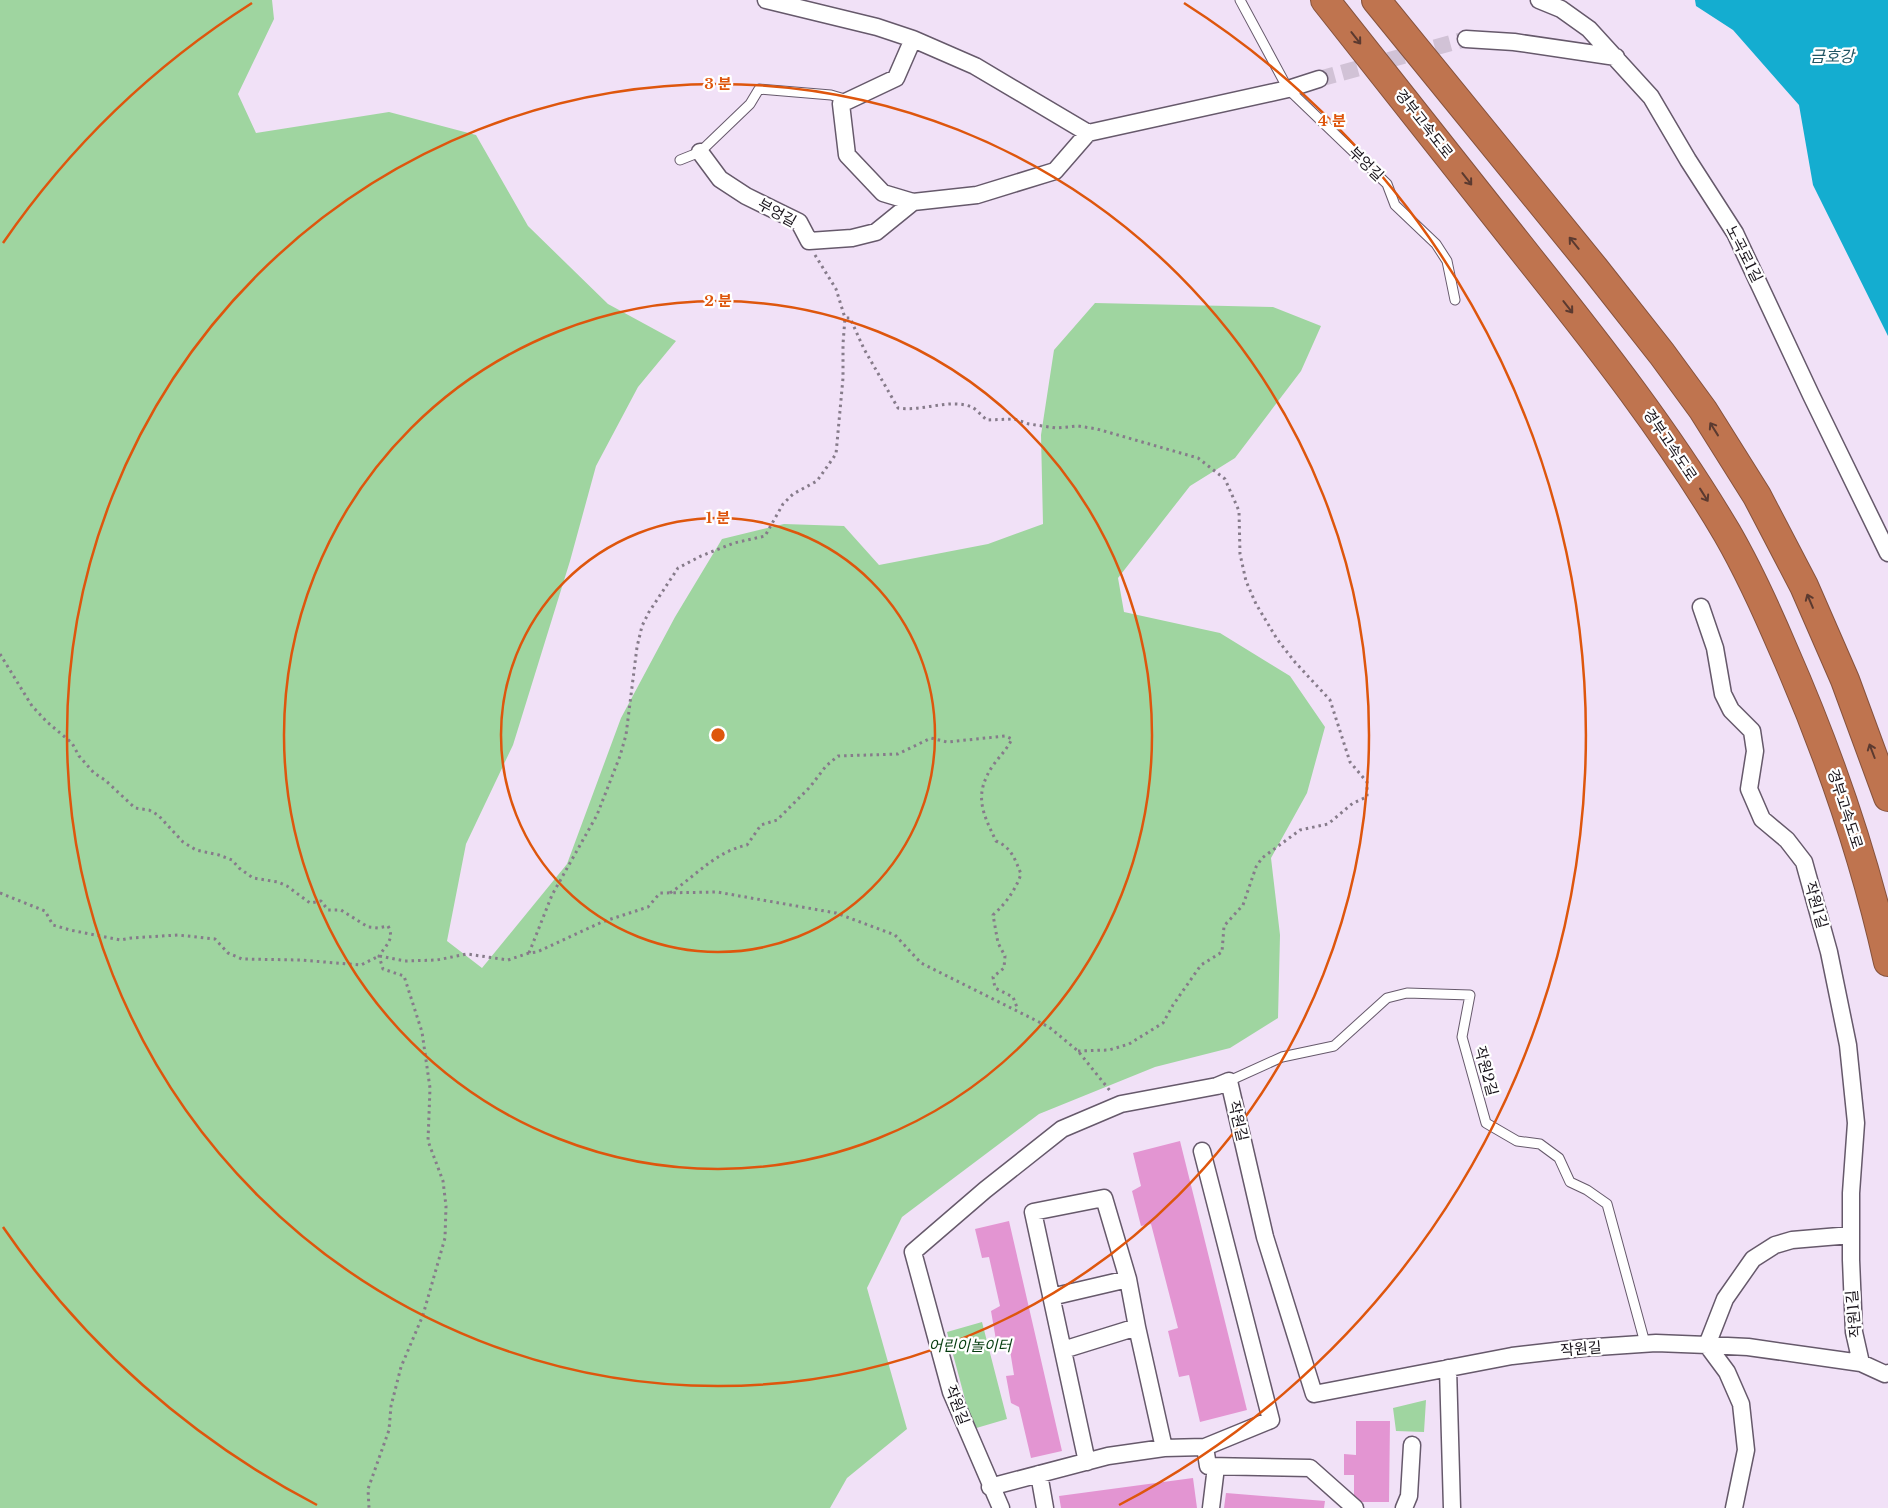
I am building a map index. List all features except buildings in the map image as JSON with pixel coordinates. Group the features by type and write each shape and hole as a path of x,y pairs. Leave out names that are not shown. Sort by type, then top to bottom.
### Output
{"highway":[{"name":"경부고속도로","path":"1325,0 1607,356 1677,452 1729,536 1768,614 1810,710 1842,797 1874,899 1888,962"},
{"path":"1376,0 1595,269 1662,354 1708,418 1757,496 1804,586 1845,680 1888,797"}],"street":[{"path":"766,0 877,27 913,39 975,66 1088,133"},
{"name":"노곡로1길","path":"1539,0 1561,9 1589,29 1651,97 1688,160 1735,233 1888,554"},
{"path":"913,39 896,78 841,104 846,156 883,193 913,202 977,195 1055,171 1088,133 1288,89 1319,79"},
{"path":"1466,39 1514,42 1616,57"},
{"name":"부엉길","path":"700,152 720,179 746,196 799,222 809,241 852,238 876,232 913,202"},
{"name":"작원1길","path":"1701,607 1715,648 1723,694 1731,710 1752,731 1755,750 1750,789 1762,819 1787,840 1804,862 1829,952 1848,1044 1856,1123 1851,1193 1851,1235 1854,1332 1861,1363"},
{"name":"작원길","path":"1001,1508 990,1487 951,1392 913,1252 985,1190 1062,1129 1120,1104 1217,1086 1229,1080 1265,1236 1314,1394 1512,1356 1644,1344 1757,1348 1861,1363"},
{"path":"990,1487 1108,1456 1164,1448 1205,1447 1271,1420 1202,1151"},
{"path":"1087,1462 1033,1212 1104,1198 1128,1279 1164,1448"},
{"path":"1734,1508 1746,1450 1741,1404 1727,1372 1707,1345 1725,1298 1753,1259 1775,1245 1792,1240 1851,1235"},
{"path":"1051,1297 1128,1279"},
{"path":"1063,1350 1137,1327"},
{"path":"1861,1363 1885,1374 1888,1373"},
{"path":"1448,1368 1452,1508"},
{"path":"1404,1508 1409,1496 1412,1446"},
{"path":"1205,1447 1208,1466 1310,1468 1355,1508"},
{"path":"1211,1508 1216,1467"},
{"path":"1039,1474 1045,1508"}],"lane":[{"name":"부엉길","path":"1240,0 1288,89 1386,184 1395,206 1436,244 1447,261 1455,300"},
{"path":"680,160 700,152 750,104 759,89 831,95 848,100"},
{"name":"작원2길","path":"1229,1080 1282,1057 1334,1046 1387,998 1407,992 1470,995 1462,1037 1486,1123 1517,1141 1540,1144 1559,1158 1570,1182 1587,1190 1607,1204 1644,1344"}],"path":[{"path":"530,953 552,895 597,815 620,756 626,735 637,647 642,626 649,612 678,568 701,556 734,543 765,536 779,515 783,504 793,494 817,481 836,454 843,378 842,344 844,318 836,288 818,260 809,241"},
{"path":"844,318 850,318 864,349 898,408 910,410 952,404 972,408 986,420 1014,419 1029,424 1056,428 1078,426 1097,429 1198,458 1225,479 1238,511 1240,554 1246,581 1256,604 1277,639 1294,661 1330,700 1350,762 1367,782 1367,797 1353,804 1328,824 1300,830 1262,858 1256,867 1243,905 1224,926 1222,952 1201,965 1173,1005 1163,1024 1129,1044 1109,1050 1078,1051"},
{"path":"0,654 32,706 47,722 72,742 79,756 94,773 105,780 135,808 149,810 158,815 183,842 196,850 219,854 232,860 252,878 278,882 287,886 310,903 320,901 328,910 341,910 368,927 388,926 391,932 391,940 379,956 361,965 300,960 242,959 228,953 215,939 207,937 178,935 121,940 70,930 53,925 46,911 0,894"},
{"path":"670,893 716,857 736,848 747,846 761,824 777,820 810,787 826,766 838,756 898,754 931,738 947,742 1005,736 1012,739 1006,751 993,765 980,792 984,816 996,841 1006,845 1015,858 1021,874 1017,885 1006,903 993,914 998,943 1005,956 1004,968 993,977 995,988 1013,997 1018,1010"},
{"path":"379,956 405,961 437,960 467,954 508,960 537,952 602,922 648,907 660,893 717,892 836,913 895,935 921,963 1050,1027 1078,1051 1120,1104"},
{"path":"368,1508 368,1489 389,1430 392,1406 401,1367 423,1315 445,1238 446,1206 443,1181 428,1141 430,1088 422,1032 404,976 383,969 379,956"}],"green space":[{"path":"0,0 272,0 274,19 238,94 256,133 389,112 476,135 528,226 608,304 676,341 638,387 596,466 570,561 513,745 466,844 447,941 482,968 567,864 621,718 675,617 722,539 784,524 844,526 879,565 988,544 1043,524 1041,435 1054,350 1095,303 1273,307 1321,326 1301,371 1235,458 1190,486 1118,578 1124,612 1220,633 1290,676 1325,727 1307,793 1271,858 1280,935 1278,1018 1230,1048 1155,1067 1039,1114 902,1217 867,1288 907,1429 847,1478 830,1508 0,1508"},
{"name":"어린이놀이터","path":"982,1322 1007,1419 973,1429 947,1332"},
{"path":"1426,1400 1424,1432 1396,1431 1393,1408"}],"water":[{"name":"금호강","path":"1695,0 1888,0 1888,336 1813,185 1799,105 1733,30 1696,6"}],"tunnel":[{"path":"1319,79 1466,39"}]}
